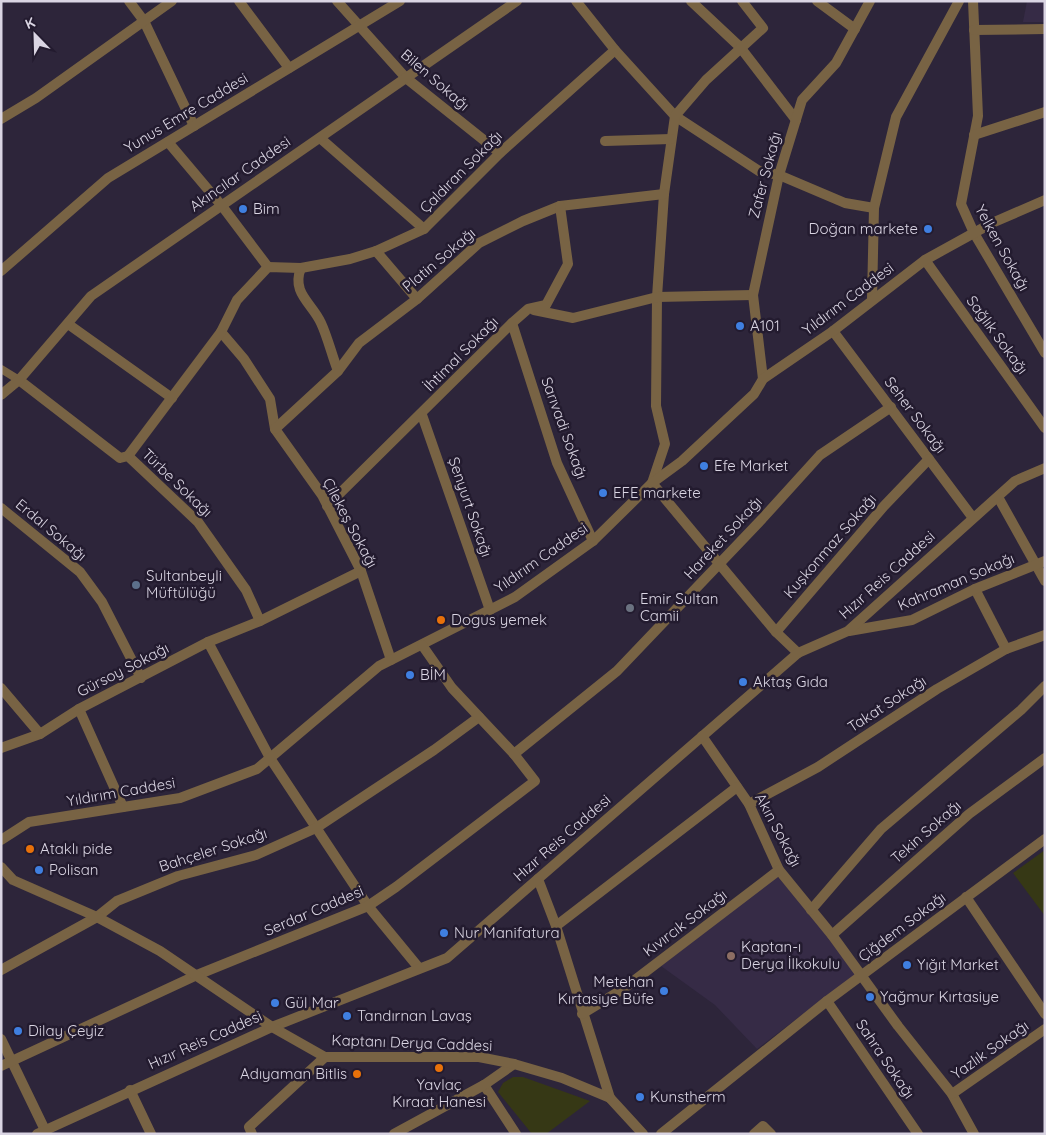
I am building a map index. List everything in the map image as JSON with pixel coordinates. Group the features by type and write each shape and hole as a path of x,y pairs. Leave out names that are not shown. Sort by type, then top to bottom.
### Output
{"street":[{"path":"129,1 144,21 194,126"},
{"path":"1,119 36,98 172,1"},
{"path":"239,1 289,68"},
{"name":"Bilen Sokağı","path":"337,1 358,27 406,78 500,153"},
{"name":"Yunus Emre Caddesi","path":"1,271 108,178 400,1"},
{"name":"Akıncılar Caddesi","path":"1,395 19,380 91,296 517,1"},
{"path":"576,1 615,50 675,116 759,171 779,175 845,203 874,208"},
{"path":"691,1 740,47 796,120"},
{"path":"742,1 763,28 706,80 675,116 664,194 657,297 656,406 665,444 652,483 776,632 798,653"},
{"path":"817,1 855,29"},
{"name":"Zafer Sokağı","path":"764,379 753,295 779,175 802,100 836,63 870,1"},
{"path":"872,299 874,208 896,117 959,1"},
{"name":"Yelken Sokağı","path":"973,1 978,116 961,204 974,233 1045,353"},
{"path":"974,30 1045,29"},
{"name":"Çaldıran Sokağı","path":"268,267 301,268 350,259 376,251 424,229 500,153 615,50"},
{"path":"974,135 1045,112"},
{"path":"320,138 424,229"},
{"path":"605,141 671,139"},
{"path":"128,456 220,332 237,300 268,267 222,206 168,142"},
{"name":"Platin Sokağı","path":"276,429 338,371 359,343 418,299 479,244 523,221 560,206 664,194"},
{"name":"Yıldırım Caddesi","path":"1,840 29,822 180,798 258,768 379,666 515,597 594,542 652,483 682,461 747,401 764,379 833,331 924,260 974,233 1044,202"},
{"name":"İhtimal Sokağı","path":"327,506 422,415 512,323 528,309 546,306 568,264 560,206"},
{"path":"376,251 418,299"},
{"name":"Sağlık Sokağı","path":"924,260 1045,428"},
{"path":"301,268 297,278 303,298 321,322 338,371"},
{"path":"528,309 574,318 657,297 753,295"},
{"name":"Sarıvadi Sokağı","path":"512,323 558,463 594,542"},
{"path":"68,324 172,398"},
{"name":"Seher Sokağı","path":"833,331 973,518"},
{"name":"Çilekeş Sokağı","path":"220,332 244,359 270,399 276,429 327,506 360,571 391,660"},
{"name":"Türbe Sokağı","path":"19,380 120,458 128,456 198,522 246,590 260,621"},
{"name":"Hareket Sokağı","path":"514,754 617,671 719,565 820,455 891,407"},
{"name":"Şenyurt Sokağı","path":"422,415 490,610"},
{"name":"Kuşkonmaz Sokağı","path":"776,632 884,506 929,459"},
{"name":"Hızır Reis Caddesi","path":"41,1132 272,1027 447,958 798,653 848,631 1015,481 1045,468"},
{"path":"998,497 1040,563 1045,581"},
{"name":"Erdal Sokağı","path":"1,508 80,572 102,602 141,678"},
{"name":"Kahraman Sokağı","path":"848,631 912,620 975,589 1040,563"},
{"name":"Gürsoy Sokağı","path":"1,748 40,734 79,709 208,642 260,621 360,571"},
{"path":"975,589 1006,649"},
{"name":"Takat Sokağı","path":"749,804 818,767 937,689 1006,649 1045,636"},
{"path":"208,642 270,758 368,906 419,968"},
{"name":"Serdar Caddesi","path":"6,1064 197,975 368,906 396,887 535,781 514,754 452,688 422,645"},
{"path":"811,910 881,829 1021,710 1045,686"},
{"path":"1,688 40,734"},
{"path":"79,709 123,807"},
{"name":"Bahçeler Sokağı","path":"1,970 97,917 117,901 178,876 256,855 316,828 434,750 479,717"},
{"name":"Akın Sokağı","path":"702,736 749,804 779,870 832,935 952,1094 974,1134"},
{"name":"Tekin Sokağı","path":"832,935 969,814 1045,758"},
{"path":"556,926 737,787"},
{"name":"Çiğdem Sokağı","path":"661,1134 828,1001 1045,839"},
{"name":"Kaptanı Derya Caddesi","path":"1,867 13,880 97,917 160,951 272,1027 325,1056 479,1057 514,1064 562,1078 610,1098 643,1134"},
{"name":"Kıvırcık Sokağı","path":"582,1014 623,989 779,870"},
{"path":"538,879 556,926 582,1014 610,1098"},
{"path":"966,897 1045,1014"},
{"name":"Sahra Sokağı","path":"828,1001 918,1134"},
{"name":"Yazlık Sokağı","path":"952,1094 1045,1029"},
{"path":"1,1039 6,1064 41,1132"},
{"path":"252,1134 249,1127 325,1056"},
{"path":"394,1134 484,1085 514,1064"},
{"path":"484,1085 516,1134"},
{"path":"130,1090 151,1134"},
{"path":"754,1134 763,1126 772,1134"}],"lane":[{"path":"1,369 19,380"}],"shaded area":[{"path":"1027,1 1045,1 1045,22 1023,22"},
{"path":"777,876 822,926 857,973 757,1049 715,1005 661,966"}],"green space":[{"path":"1045,850 1045,916 1013,873"},
{"path":"513,1077 523,1077 590,1101 546,1134 532,1134 498,1092 503,1083"}],"place":[{"name":"Bim","path":"243,209"},
{"name":"Doğan markete","path":"928,229"},
{"name":"A101","path":"740,326"},
{"name":"Efe Market","path":"704,466"},
{"name":"EFE markete","path":"603,493"},
{"name":"Sultanbeyli Müftülüğü","path":"136,585"},
{"name":"Emir Sultan Camii","path":"630,608"},
{"name":"Dogus yemek","path":"441,620"},
{"name":"BİM","path":"410,675"},
{"name":"Aktaş Gıda","path":"743,682"},
{"name":"Ataklı pide","path":"30,849"},
{"name":"Polisan","path":"39,870"},
{"name":"Nur Manifatura","path":"444,933"},
{"name":"Kaptan-ı Derya İlkokulu","path":"731,956"},
{"name":"Yığıt Market","path":"907,965"},
{"name":"Metehan Kırtasiye Büfe","path":"664,991"},
{"name":"Yağmur Kırtasiye","path":"870,997"},
{"name":"Gül Mar","path":"275,1003"},
{"name":"Tandırnan Lavaş","path":"347,1016"},
{"name":"Dilay Çeyiz","path":"18,1031"},
{"name":"Yavlaç Kıraat Hanesi","path":"439,1068"},
{"name":"Adıyaman Bitlis","path":"357,1074"},
{"name":"Kunstherm","path":"640,1097"}]}
